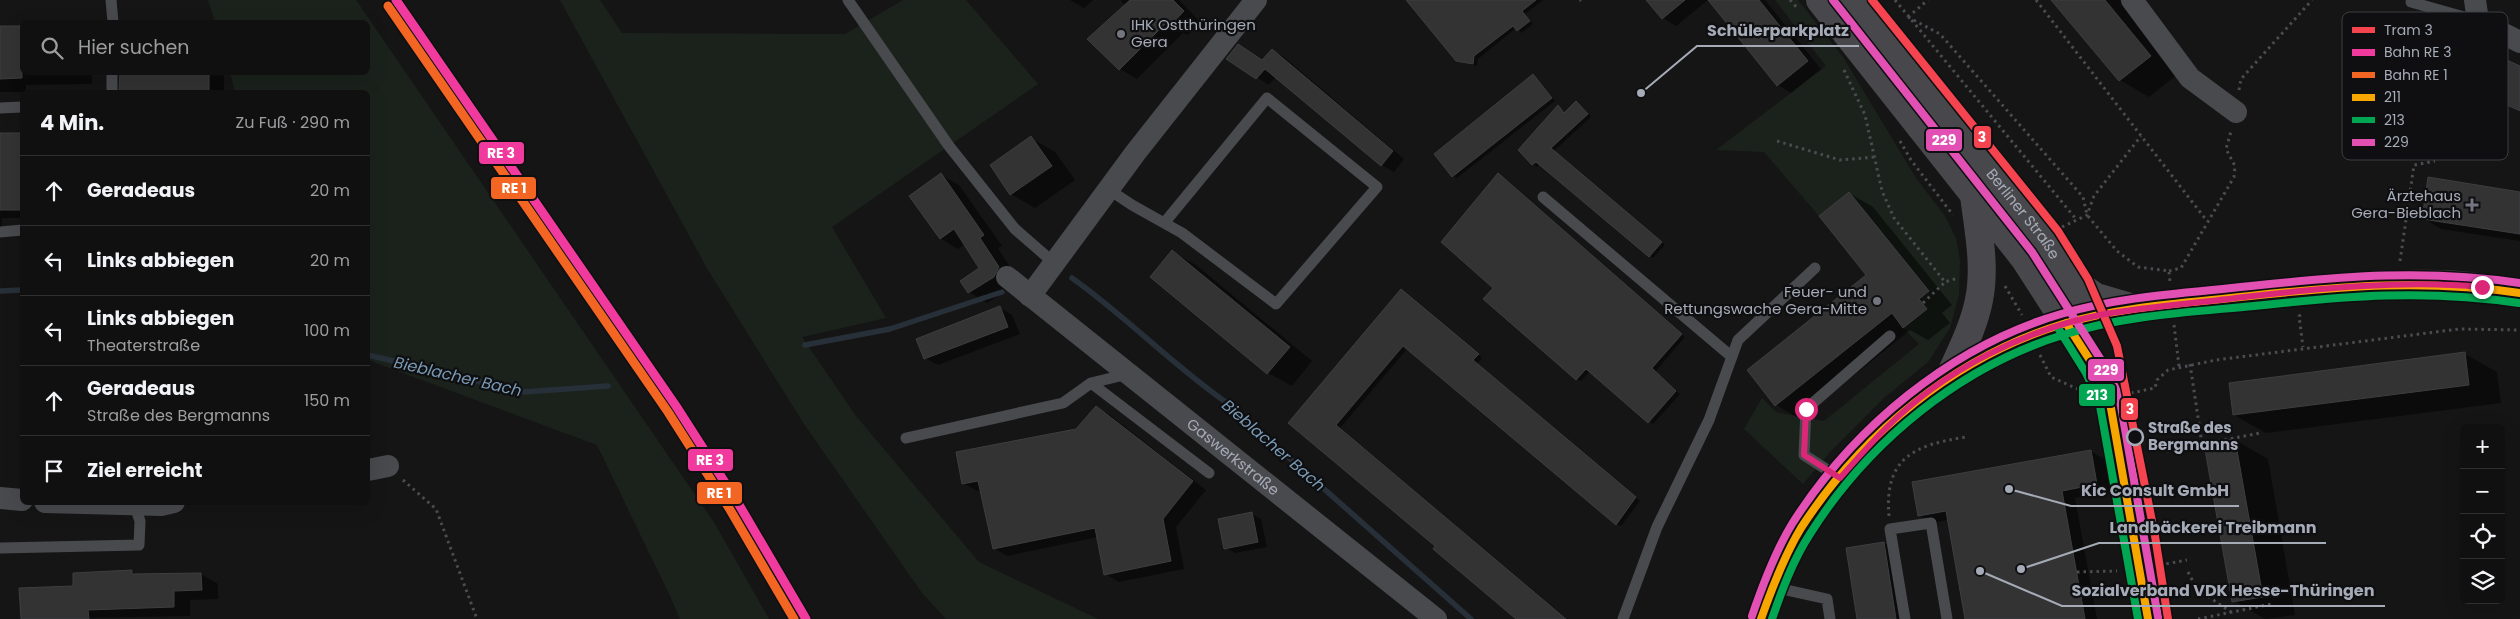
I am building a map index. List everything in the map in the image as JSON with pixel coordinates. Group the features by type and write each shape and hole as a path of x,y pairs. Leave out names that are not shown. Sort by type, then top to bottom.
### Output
{"main road":[{"name":"Berliner Straße","path":"1852,0 2046,240 2064,275 2067,294 2066,323"},
{"name":"Berliner Straße","path":"1810,6 1974,195 2024,258 2095,368 2109,397 2148,619"},
{"path":"1950,376 1975,318 1980,298 1981,263 1974,195"},
{"path":"2064,275 2096,297 2139,310"},
{"path":"1761,619 1773,586 1801,529 1840,478 1887,426 1950,376 2012,344 2066,323 2139,310 2281,293 2399,284 2440,284 2520,293"}],"street":[{"path":"1030,296 1108,189 1256,0"},
{"path":"2132,0 2190,78 2236,112"},
{"path":"2508,33 2520,42"},
{"name":"Gaswerkstraße","path":"1007,277 1436,619"},
{"path":"0,498 20,500"}],"lane":[{"path":"111,0 113,20"},
{"path":"848,0 948,146 1015,229 1054,263"},
{"path":"2411,2 2476,10"},
{"path":"112,75 112,90"},
{"path":"1108,189 1132,205 1166,222 1276,304 1377,187 1267,98 1166,222"},
{"path":"0,108 20,107"},
{"path":"1543,197 1732,357"},
{"path":"0,232 20,230"},
{"path":"1623,619 1657,527 1709,420 1738,340 1815,268"},
{"path":"1840,478 1804,455 1806,409 1890,336"},
{"path":"906,438 1063,403 1091,383 1128,374"},
{"path":"1091,383 1209,473"},
{"path":"0,548 139,545 140,520 134,505"},
{"path":"1905,619 1890,529 1931,523 1947,619"},
{"path":"1773,586 1827,600 1830,619"}],"path":[{"path":"1790,0 1810,6"},
{"path":"1895,0 2076,220"},
{"path":"1908,17 1928,0"},
{"path":"2036,0 2207,221"},
{"path":"2169,271 2181,268 2234,178 2236,166 2226,149 2236,112 2241,79 2312,0"},
{"path":"1908,17 1940,34 2083,197 2087,215 2094,196 2141,136"},
{"path":"1842,65 1866,115 1882,191 1894,218 1945,282"},
{"path":"1777,140 1840,160 1876,157"},
{"path":"2399,284 2414,165 2435,161"},
{"path":"1923,303 1945,282 1954,278 1966,277"},
{"path":"2303,347 2299,316 2307,315"},
{"path":"2155,388 2157,380 2168,370 2190,364 2303,347 2459,329 2520,330"},
{"path":"2190,364 2202,444"},
{"path":"2167,451 2260,433"},
{"path":"1890,529 1887,495 1892,472 1907,457 1925,445 1966,437"},
{"path":"378,468 436,510 478,619"},
{"path":"2077,572 2121,571"},
{"path":"2188,572 2198,589 2215,603 2232,612"},
{"path":"2198,619 2272,604"}],"shaded area":[{"path":"208,0 356,0 370,20 214,20"},
{"path":"560,0 600,0 622,33 845,34 903,0 966,0 1038,84 832,227 886,318 802,337 856,416 979,562 1098,619 946,619 922,593 804,424 708,270"},
{"path":"1775,0 1798,0 1843,57 1916,178 1945,216 1956,238 1960,260 1959,295 1950,328 1928,362 1884,398 1831,451 1803,484 1744,429 1762,398 1776,412 1824,421 1919,344 1903,328 1927,309 1919,298 1929,290 1849,192 1819,216 1764,152 1716,150 1826,66"},
{"path":"370,20 715,524 769,619 680,619 597,445 370,361 370,90 234,90 231,75 370,75"}],"building":[{"name":"IHK Ostthüringen Gera","path":"1130,0 1173,0 1184,11 1170,26 1166,23 1119,70 1087,39"},
{"path":"1406,0 1536,0 1522,11 1530,21 1517,31 1513,26 1474,56 1473,64 1456,61"},
{"path":"1646,0 1685,0 1662,19"},
{"path":"1708,0 1759,0 1808,61 1777,86"},
{"path":"2051,0 2105,0 2151,56 2119,81"},
{"path":"0,26 20,26 20,75 22,75 22,78 0,79"},
{"path":"1238,44 1262,60 1272,49 1393,151 1381,166 1265,69 1256,79 1226,59"},
{"path":"2508,61 2520,66 2520,111 2508,106"},
{"path":"1533,74 1552,98 1452,177 1434,154"},
{"path":"120,75 209,75 209,90 119,90"},
{"path":"1576,101 1588,114 1551,148 1662,242 1649,257 1536,162 1532,165 1518,150 1558,105 1564,113"},
{"path":"0,133 20,133 20,210 0,210"},
{"path":"1031,136 1052,166 1010,195 990,165"},
{"path":"941,173 984,235 980,238 999,267 994,277 968,293 960,281 979,268 954,229 940,239 909,196"},
{"path":"1498,173 1682,334 1652,368 1676,391 1648,423 1586,369 1576,380 1483,299 1493,288 1441,242"},
{"name":"Ärztehaus Gera-Bieblach","path":"2428,177 2520,192 2520,234 2422,219"},
{"name":"Feuer- und Rettungswache Gera-Mitte","path":"1849,192 1929,291 1919,299 1927,309 1903,328 1892,313 1775,406 1747,370 1866,275 1819,216"},
{"path":"1172,250 1290,347 1267,374 1150,277"},
{"path":"1401,289 1479,354 1473,360 1636,497 1616,525 1403,346 1336,425 1566,619 1516,619 1433,549 1435,546 1288,423"},
{"path":"1000,306 1008,327 924,359 916,339"},
{"path":"2465,352 2469,385 2233,415 2229,383"},
{"path":"1096,406 1193,481 1163,519 1171,561 1104,575 1095,528 993,549 978,481 962,484 956,452 1076,429"},
{"path":"2235,439 2263,597 2232,602 2204,444"},
{"path":"2091,450 2097,484 2062,491 2085,619 1965,619 1946,511 1918,516 1912,482"},
{"path":"1252,512 1258,542 1224,549 1218,519"},
{"path":"1884,542 1896,619 1857,619 1846,548"},
{"path":"132,570 132,574 201,573 202,590 174,591 174,607 88,610 89,619 21,619 19,588 73,586 73,573"}],"waterway":[{"name":"Bieblacher Bach","path":"1072,278 1112,308 1187,372 1227,403 1471,619"},
{"name":"Bieblacher Bach","path":"0,291 20,290"},
{"name":"Bieblacher Bach","path":"805,345 890,329 1002,292"},
{"name":"Bieblacher Bach","path":"370,355 523,392 608,386"}],"tram line":[{"name":"3","path":"1872,0 2058,231 2088,279 2117,346 2155,536 2168,619"}],"transit line":[{"path":"396,0 676,406 738,503 806,619"},
{"name":"229","path":"1833,0 2032,252 2103,363 2119,395 2158,617"},
{"path":"388,6 668,412 729,508 794,619"},
{"name":"229","path":"1752,616 1770,568 1792,524 1844,455 1908,395 1944,369 1981,347 2020,328 2061,314 2131,299 2319,279 2419,275 2452,276 2520,283"},
{"name":"211","path":"1761,619 1784,561 1801,528 1852,461 1914,403 1949,378 2023,338 2063,324 2109,313 2284,292 2418,285 2452,286 2520,293"},
{"name":"213","path":"1772,619 1798,554 1833,500 1860,468 1920,412 1954,387 1989,366 2027,348 2066,334 2112,322 2183,312 2321,299 2419,295 2452,296 2519,303"},
{"name":"211","path":"2066,323 2095,368 2109,397 2148,619"},
{"name":"213","path":"2058,328 2086,373 2099,400 2138,619"}],"place":[{"name":"IHK Ostthüringen Gera","path":"1121,34"},
{"name":"Schülerparkplatz","path":"1641,93"},
{"name":"Ärztehaus Gera-Bieblach","path":"2472,205"},
{"name":"Feuer- und Rettungswache Gera-Mitte","path":"1877,301"},
{"name":"Straße des Bergmanns","path":"2135,437"},
{"name":"Kic Consult GmbH","path":"2009,489"},
{"name":"Landbäckerei Treibmann","path":"2021,569"},
{"name":"Sozialverband VDK Hesse-Thüringen","path":"1980,571"}],"route":[{"path":"1806,409 1804,455 1840,478 1887,426 1950,376 2012,344 2066,323 2104,314 2348,287 2399,284 2482,287"}]}
